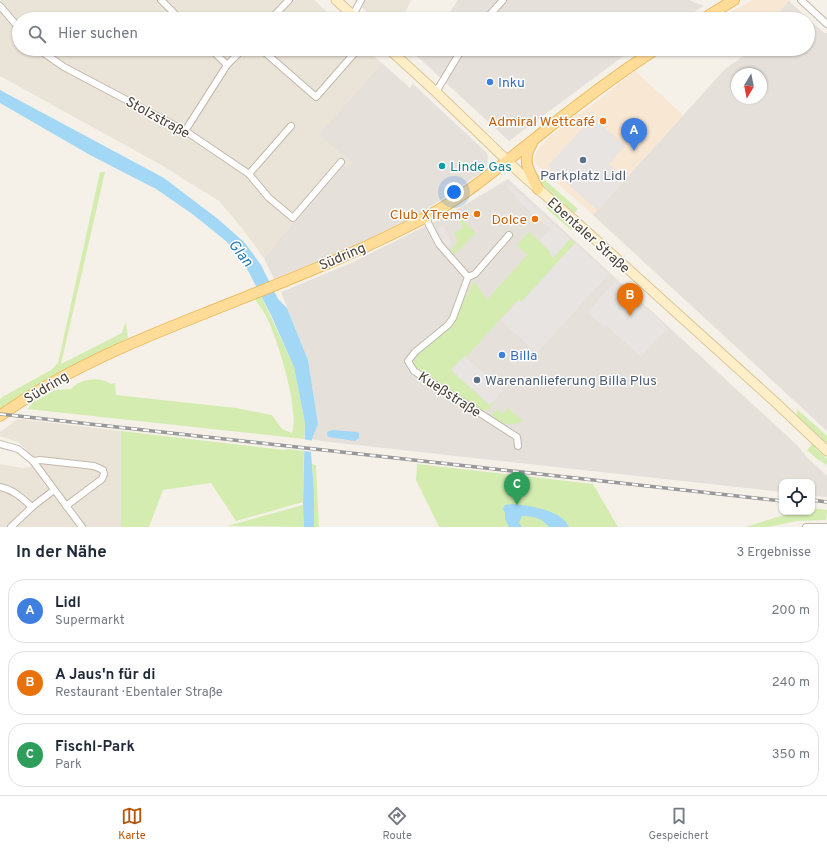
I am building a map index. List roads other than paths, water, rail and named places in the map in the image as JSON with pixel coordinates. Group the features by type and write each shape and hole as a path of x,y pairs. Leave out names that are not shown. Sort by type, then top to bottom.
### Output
{"main road":[{"path":"336,0 349,12"},
{"path":"714,12 734,0"},
{"name":"Ebentaler Straße","path":"397,56 538,189 774,401 827,451"},
{"name":"Südring","path":"0,416 51,382 91,361 132,342 363,248 425,217 462,196 604,85 646,56"},
{"path":"535,138 527,150 526,158 530,172 538,189"}],"street":[{"path":"161,0 173,12"},
{"path":"278,12 289,0"},
{"path":"357,12 361,0"},
{"path":"492,12 503,0"},
{"path":"801,0 814,12"},
{"path":"0,6 12,20"},
{"path":"815,13 827,24"},
{"name":"Stolzstraße","path":"47,56 64,67 184,130 249,174 268,197 293,218 341,162"},
{"path":"218,56 227,66"},
{"path":"184,130 227,66 236,56"},
{"path":"269,56 316,97 352,56"},
{"path":"436,92 458,56"},
{"path":"249,174 291,126"},
{"path":"425,217 439,244 468,277 475,274 509,235"},
{"name":"Kueßstraße","path":"468,277 453,318 448,325 415,352 408,361 414,371 516,438 518,446"},
{"path":"0,444 18,449 33,461 82,527"},
{"path":"33,461 40,460 94,466 102,470 104,474 102,479 66,506"},
{"path":"0,487 12,491 32,506"},
{"path":"11,527 32,506 54,490"},
{"path":"806,527 827,527"}],"water":[{"name":"Glan","path":"0,90 164,178 218,219 245,243 261,265 278,299 287,308 308,360 318,424 312,439 311,453 314,491 314,527 304,527 303,505 305,423 294,367 271,315 244,263 226,241 191,213 156,189 90,155 0,103"},
{"path":"332,430 357,432 359,433 359,438 355,441 329,437 327,432"},
{"path":"511,504 535,507 552,513 559,516 569,527 549,527 537,518 522,516 519,523 522,527 509,527 505,519 503,509 505,505"}],"railway":[{"path":"0,414 779,501"},
{"path":"815,500 827,502"}],"place":[{"name":"Inku","path":"490,82"},
{"name":"Admiral Wettcafé","path":"603,121"},
{"name":"Lidl","path":"634,151"},
{"name":"Parkplatz Lidl","path":"583,160"},
{"name":"Linde Gas","path":"442,166"},
{"name":"Club XTreme","path":"477,214"},
{"name":"Dolce","path":"535,219"},
{"name":"A Jaus'n für di","path":"630,316"},
{"name":"Billa","path":"502,355"},
{"name":"Warenanlieferung Billa Plus","path":"477,380"},
{"name":"Fischl-Park","path":"517,505"}]}
